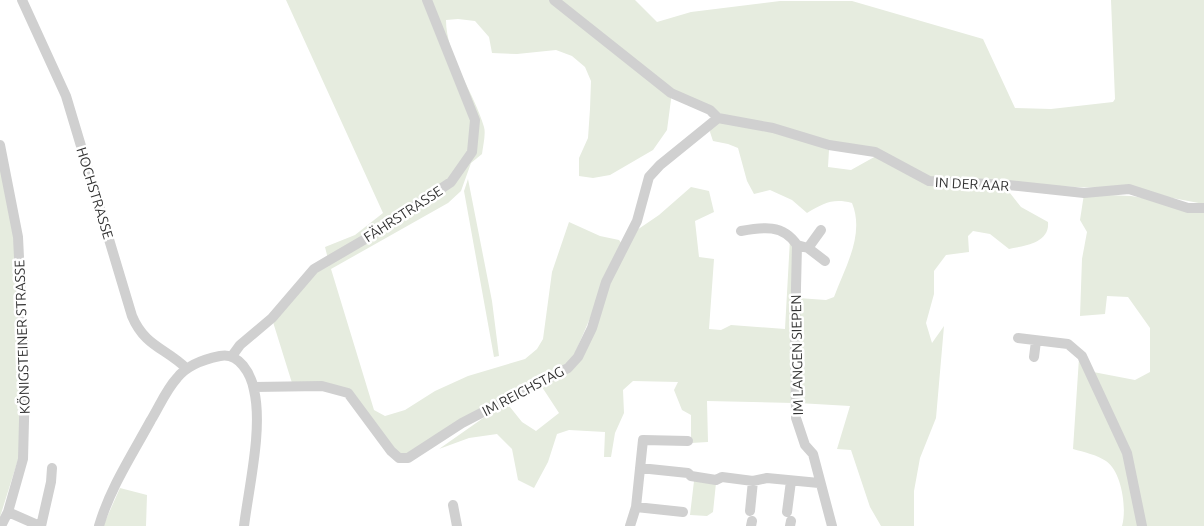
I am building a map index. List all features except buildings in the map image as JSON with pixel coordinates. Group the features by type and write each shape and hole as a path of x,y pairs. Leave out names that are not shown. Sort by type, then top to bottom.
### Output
{"street":[{"name":"HOCHSTRASSE","path":"22,0 66,96 132,316 144,338 187,369"},
{"name":"FÄHRSTRASSE","path":"232,356 240,345 272,318 314,269 367,238 451,182 472,152 475,120 427,0"},
{"path":"554,0 670,93 710,110 718,118"},
{"name":"IN DER AAR","path":"718,118 772,128 829,145 880,153 928,181 1008,185 1084,193 1129,189 1188,208 1204,208"},
{"name":"IM REICHSTAG","path":"254,387 322,386 348,393 356,401 391,451 400,458 408,458 462,423 568,368 578,357 592,328 606,282 637,222 649,177 660,165 718,118"},
{"name":"KÖNIGSTEINER STRASSE","path":"0,145 18,236 26,382 24,453 8,512 1,526"},
{"path":"741,231 765,226 774,228 792,238 797,245 810,250 825,261"},
{"path":"796,267 810,250 821,230"},
{"name":"IM LANGEN SIEPEN","path":"797,245 796,418 805,445 813,454 819,483 832,526"},
{"path":"1018,338 1068,344 1082,356 1127,453 1142,526"},
{"path":"1034,357 1036,341"},
{"path":"99,526 118,480 134,449 177,378 187,369 210,358 232,356 245,369 254,387 257,422 244,526"},
{"path":"630,526 636,507 643,440 688,441"},
{"path":"8,512 41,526 51,482 52,468"},
{"path":"640,468 688,473 691,476 712,480 722,477 753,481 767,478 819,483"},
{"path":"751,519 753,481"},
{"path":"789,520 791,481"},
{"path":"453,505 457,526"},
{"path":"636,507 684,512"}],"shaded area":[{"path":"286,0 423,0 474,121 471,152 450,182 328,259 325,247 355,235 383,213"},
{"path":"430,0 635,0 657,22 691,12 780,1 852,1 983,39 1015,108 1051,109 1113,102 1115,99 1111,0 1204,0 1204,204 1125,189 929,181 880,151 833,145 727,117 672,92 667,130 653,150 610,175 593,178 579,176 579,158 588,138 590,109 591,81 585,67 572,56 556,50 517,54 492,53 489,37 475,21 446,20 447,34 451,47 485,130 482,154 471,163 461,191 448,203 331,269 374,410 385,416 405,410 435,391 468,376 525,359 537,349 543,339 552,272 569,222 600,236 619,240 622,244 572,360 399,461 358,399 292,383 273,322 322,264 452,182 473,153 476,120"},
{"path":"719,121 773,130 829,150 828,167 851,170 876,156 928,184 1006,188 1021,207 1048,222 1048,229 1041,239 1029,245 1009,249 990,234 973,231 968,236 969,252 946,255 934,271 934,294 926,323 932,343 944,326 936,418 920,458 914,491 914,526 881,526 870,507 851,450 837,449 850,406 798,403 798,298 826,300 834,297 848,263 855,239 855,215 852,203 829,202 807,213 792,200 770,190 754,194 747,181 738,148 713,141 710,132 711,126"},
{"path":"0,151 13,225 22,387 22,447 0,517"},
{"path":"468,179 492,301 499,356 494,357 464,191"},
{"path":"691,187 709,191 714,212 695,221 699,257 714,259 709,329 721,330 731,325 785,329 790,239 793,244 794,403 707,401 708,442 691,443 691,415 682,410 674,390 678,382 633,381 623,390 624,413 615,433 611,457 604,457 605,432 569,430 557,434 548,462 534,488 518,480 512,449 497,434 469,438 439,449 506,402 522,422 536,431 559,413 542,387 577,365 609,284 637,230 659,215"},
{"path":"1084,194 1131,196 1204,208 1204,526 1122,526 1124,510 1122,491 1116,473 1106,461 1099,457 1073,449 1079,358 1088,371 1135,380 1150,372 1150,328 1128,297 1107,296 1105,314 1080,316 1082,259 1087,232 1080,220"},
{"path":"694,481 716,483 713,512 707,516 690,515"},
{"path":"120,488 147,495 146,526 103,526"}]}
